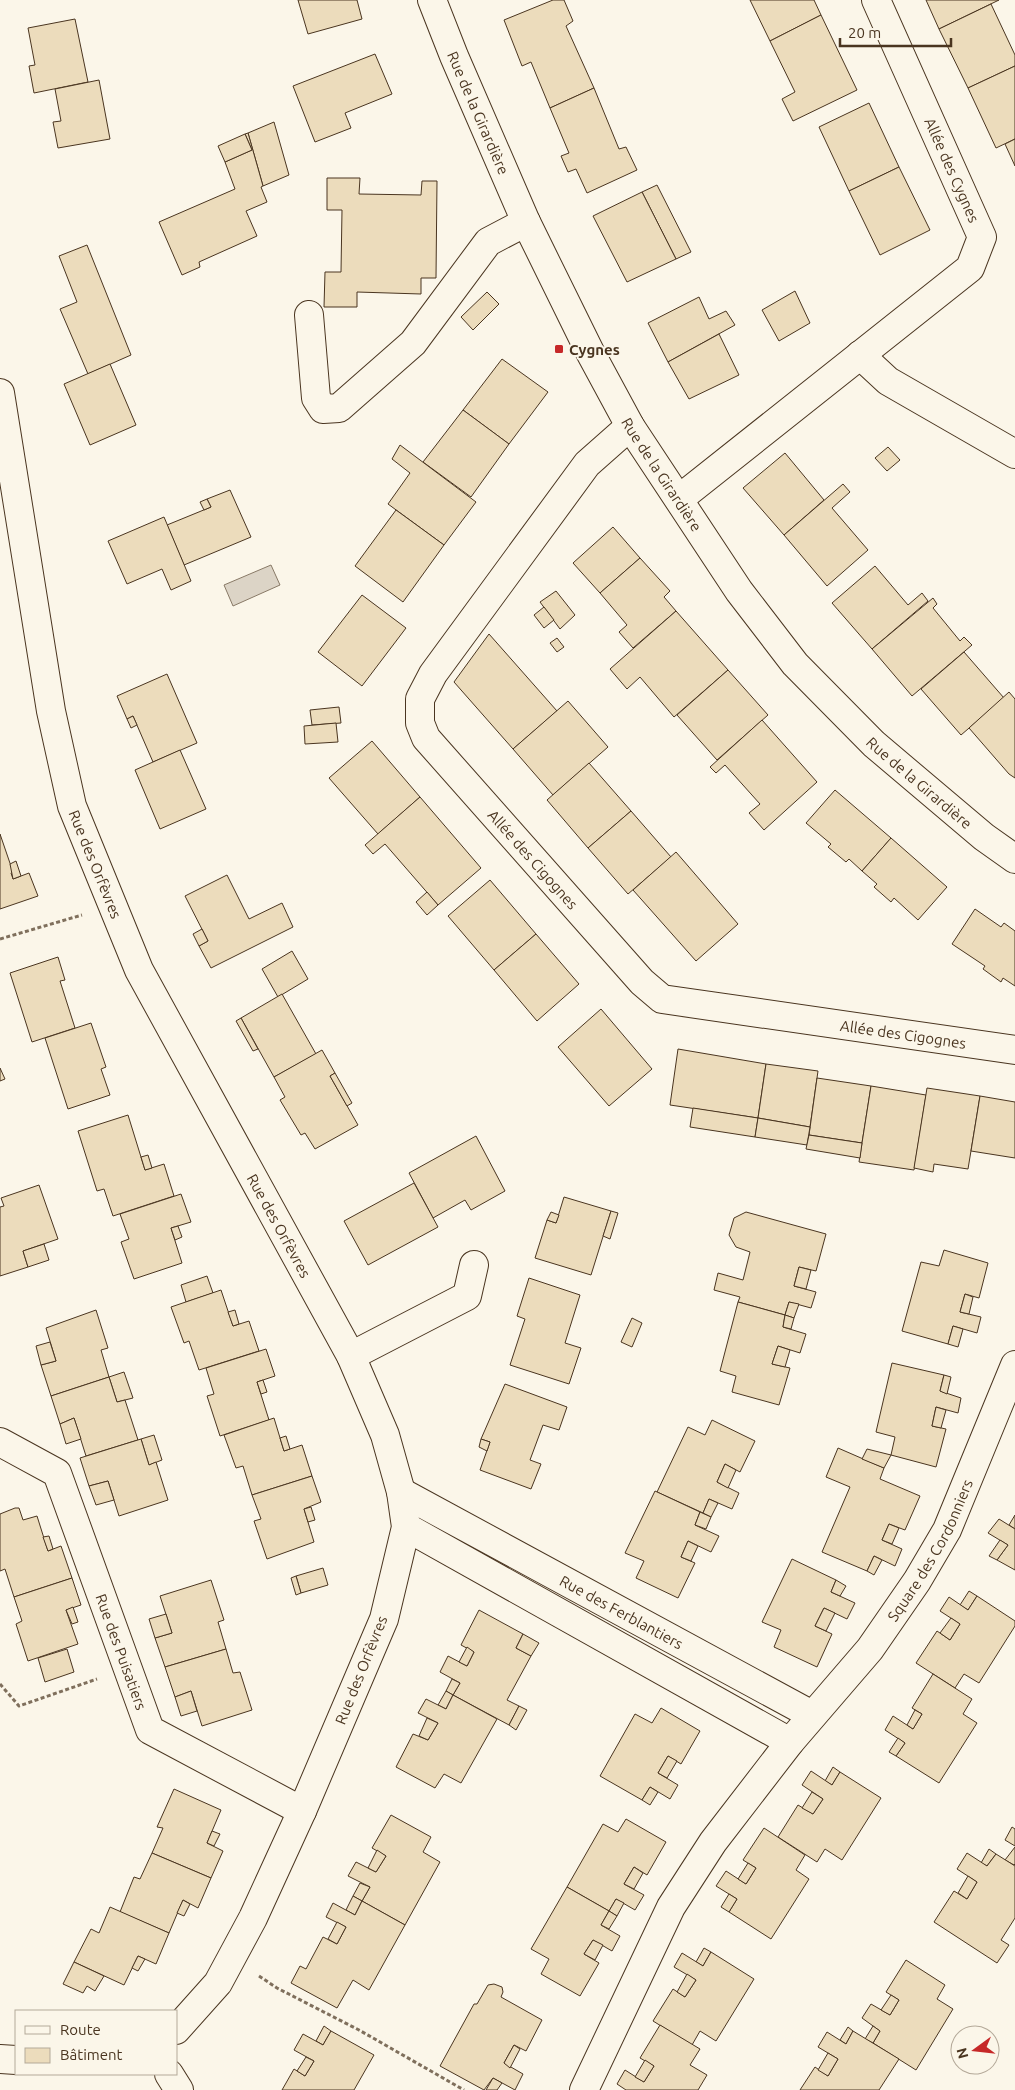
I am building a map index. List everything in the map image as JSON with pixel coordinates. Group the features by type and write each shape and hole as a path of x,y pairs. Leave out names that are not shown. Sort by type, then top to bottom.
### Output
{"street":[{"name":"Rue de la Girardière","path":"432,0 454,56 526,222 590,352 630,426 739,591 795,664 874,744 984,837 1015,859"},
{"name":"Allée des Cygnes","path":"679,499 970,268 982,237 876,0"},
{"path":"309,315 316,398 323,409 338,408 413,343 488,242 526,222"},
{"path":"860,354 888,381 1015,454"},
{"name":"Rue des Orfèvres","path":"0,393 50,711 72,806 139,970 351,1356 385,1434 401,1492 406,1527 384,1619 302,1811 253,1918 218,1983 178,2028"},
{"name":"Allée des Cigognes","path":"630,426 587,464 433,674 420,699 420,723 426,738 642,982 662,999 1015,1050"},
{"path":"351,1356 468,1296 474,1265"},
{"name":"Square des Cordonniers","path":"812,1715 870,1649 917,1581 947,1530 1015,1365"},
{"name":"Rue des Puisatiers","path":"0,1442 57,1473 150,1730 302,1811"},
{"name":"Rue des Ferblantiers","path":"401,1492 812,1715"},
{"name":"Rue des Ferblantiers","path":"406,1527 790,1742"},
{"path":"584,2090 671,1907 713,1842 812,1715"},
{"path":"0,2059 15,2060"},
{"path":"170,2075 179,2090"}],"path":[{"path":"0,939 114,906"},
{"path":"0,1684 19,1706 127,1669"},
{"path":"231,1957 277,1988 359,2030 464,2090"}],"shaded area":[{"path":"271,565 280,585 233,606 224,585"}],"building":[{"path":"298,0 357,0 362,19 308,34"},
{"path":"553,0 564,0 573,21 566,26 594,88 550,108 531,62 522,66 504,20"},
{"path":"750,0 814,0 821,15 770,41"},
{"path":"926,0 999,0 939,29"},
{"path":"991,4 1015,55 1015,66 968,88 939,29"},
{"path":"821,15 857,90 793,121 782,99 795,92 770,41"},
{"path":"75,19 88,82 34,93 29,66 35,65 28,28"},
{"path":"375,54 392,94 345,113 351,128 315,142 293,86"},
{"path":"1015,66 1015,139 996,148 968,88"},
{"path":"99,80 110,139 58,148 53,122 61,121 55,89"},
{"path":"594,88 619,149 626,147 637,170 587,193 576,169 568,172 561,156 569,153 550,108"},
{"path":"869,103 899,167 849,191 819,127"},
{"path":"274,122 289,175 263,186 248,133"},
{"path":"248,133 263,186 261,187 267,202 246,211 257,236 199,262 200,267 182,275 159,222 235,189 225,162 252,150 245,134"},
{"path":"245,134 252,150 225,162 218,146"},
{"path":"1015,139 1015,166 1005,144"},
{"path":"899,167 930,230 880,255 849,191"},
{"path":"327,178 360,178 359,194 421,195 422,181 437,181 436,278 421,278 421,294 357,292 357,307 324,307 325,272 341,272 342,210 327,210"},
{"path":"657,185 691,252 676,259 642,192"},
{"path":"642,192 676,259 627,282 593,216"},
{"path":"87,245 131,355 88,374 60,309 77,302 59,256"},
{"path":"795,291 810,323 779,341 762,310"},
{"path":"487,292 499,304 473,330 461,317"},
{"path":"699,297 709,319 726,311 735,325 668,362 648,323"},
{"path":"719,334 739,375 689,399 668,362"},
{"path":"502,359 548,392 509,444 463,410"},
{"path":"110,364 136,425 90,445 64,384"},
{"path":"463,410 509,444 471,497 423,462"},
{"path":"400,445 476,502 444,545 388,504 410,473 392,459"},
{"path":"888,447 900,460 887,471 875,458"},
{"path":"785,453 824,500 784,535 743,488"},
{"path":"843,484 850,492 832,508 868,550 827,586 784,535"},
{"path":"230,490 251,537 184,565 167,525 211,507 207,499"},
{"path":"207,499 211,507 204,510 200,502"},
{"path":"396,510 444,545 403,602 355,566"},
{"path":"164,517 191,581 171,590 162,569 127,584 108,541"},
{"path":"613,527 640,558 600,593 573,563"},
{"path":"640,558 670,591 664,597 676,611 633,648 619,632 627,625 600,593"},
{"path":"875,566 908,605 922,593 928,601 872,649 832,603"},
{"path":"556,591 575,615 560,629 540,602"},
{"path":"362,595 406,628 362,686 318,652"},
{"path":"933,598 937,604 933,608 960,641 964,637 972,645 912,696 872,649"},
{"path":"544,607 554,620 544,628 534,615"},
{"path":"676,611 728,670 674,717 640,677 627,689 610,669"},
{"path":"489,634 557,711 513,749 454,682"},
{"path":"557,638 564,647 557,652 550,643"},
{"path":"964,652 1004,698 961,735 921,689"},
{"path":"728,670 768,715 717,760 677,715"},
{"path":"167,674 197,743 153,762 133,716 127,719 117,696"},
{"path":"1009,692 1015,699 1015,778 1009,774 969,728"},
{"path":"568,701 608,747 553,795 513,749"},
{"path":"339,707 341,723 312,725 310,710"},
{"path":"133,716 137,725 131,728 127,719"},
{"path":"762,720 817,782 764,830 749,813 760,804 725,765 716,773 710,767"},
{"path":"336,723 338,742 305,744 304,726"},
{"path":"372,741 420,797 378,834 329,778"},
{"path":"180,750 206,809 160,829 135,770"},
{"path":"589,763 631,811 588,848 547,800"},
{"path":"835,790 891,838 862,871 849,859 846,862 828,847 831,844 806,823"},
{"path":"420,797 481,868 438,905 385,844 373,854 365,845"},
{"path":"631,811 671,857 628,894 588,848"},
{"path":"0,834 13,872 11,873 13,879 29,873 38,896 0,909"},
{"path":"891,838 947,887 918,920 894,898 891,902 874,887 877,884 862,871"},
{"path":"676,852 738,924 696,961 633,890"},
{"path":"16,861 21,876 13,879 10,864"},
{"path":"227,875 249,919 282,903 293,927 211,968 199,946 208,941 185,896"},
{"path":"490,880 536,934 494,970 448,916"},
{"path":"427,892 438,905 427,915 416,902"},
{"path":"975,909 1001,927 1004,923 1015,931 1015,986 1003,978 1001,982 983,969 985,966 952,944"},
{"path":"202,929 208,941 199,946 193,934"},
{"path":"536,934 579,984 537,1021 494,970"},
{"path":"292,951 308,979 278,997 262,969"},
{"path":"58,957 65,980 60,981 75,1028 32,1042 10,973"},
{"path":"282,994 316,1054 274,1077 241,1018"},
{"path":"601,1009 652,1069 609,1106 558,1047"},
{"path":"241,1018 258,1049 253,1051 236,1021"},
{"path":"91,1023 106,1067 101,1069 110,1095 68,1109 45,1038"},
{"path":"678,1049 766,1064 758,1118 670,1105"},
{"path":"322,1050 335,1073 330,1076 358,1125 315,1149 305,1133 301,1135 280,1100 285,1097 274,1077"},
{"path":"766,1064 818,1071 810,1127 758,1118"},
{"path":"0,1068 5,1079 0,1081"},
{"path":"335,1073 352,1103 347,1106 330,1076"},
{"path":"817,1078 871,1086 862,1143 809,1135"},
{"path":"871,1086 926,1095 914,1170 859,1162"},
{"path":"927,1088 980,1096 968,1169 934,1164 933,1172 914,1168"},
{"path":"980,1096 1015,1102 1015,1158 971,1151"},
{"path":"693,1108 758,1118 755,1137 690,1127"},
{"path":"128,1115 145,1170 164,1164 174,1196 113,1216 104,1189 97,1191 78,1131"},
{"path":"758,1118 810,1127 807,1145 755,1137"},
{"path":"809,1135 862,1143 860,1158 806,1149"},
{"path":"476,1136 505,1191 471,1210 465,1200 433,1218 409,1173"},
{"path":"148,1155 152,1168 145,1170 141,1157"},
{"path":"414,1183 438,1227 368,1265 344,1221"},
{"path":"39,1185 58,1239 23,1251 28,1267 0,1276 0,1207 4,1206 1,1198"},
{"path":"181,1194 191,1222 171,1228 182,1263 134,1279 121,1242 129,1239 120,1214"},
{"path":"564,1197 611,1211 591,1275 535,1258 547,1220 556,1223"},
{"path":"611,1211 618,1213 610,1239 603,1236"},
{"path":"551,1212 559,1215 556,1223 547,1220"},
{"path":"746,1212 826,1234 816,1271 799,1267 794,1286 816,1292 811,1308 789,1302 785,1315 738,1302 740,1297 714,1290 718,1273 743,1280 750,1252 736,1247 729,1235 734,1218"},
{"path":"178,1226 182,1237 175,1240 171,1228"},
{"path":"44,1244 49,1260 28,1267 23,1251"},
{"path":"944,1250 988,1263 979,1298 965,1294 960,1312 981,1317 977,1333 953,1326 948,1344 902,1331 921,1262 939,1266"},
{"path":"799,1267 811,1270 806,1289 794,1286"},
{"path":"207,1276 213,1293 186,1302 181,1285"},
{"path":"529,1278 580,1295 565,1343 581,1348 569,1384 510,1365 525,1319 517,1316"},
{"path":"221,1290 233,1326 249,1321 259,1351 199,1370 189,1341 184,1343 171,1307"},
{"path":"965,1294 973,1297 969,1314 960,1312"},
{"path":"738,1302 785,1315 783,1327 806,1334 800,1353 778,1346 772,1364 790,1368 779,1405 732,1392 736,1376 720,1371"},
{"path":"789,1302 799,1304 794,1318 785,1315"},
{"path":"96,1310 108,1348 101,1350 109,1377 51,1396 41,1365 56,1361 46,1328"},
{"path":"235,1310 239,1324 233,1326 228,1312"},
{"path":"785,1315 794,1318 791,1329 783,1327"},
{"path":"632,1318 642,1323 632,1347 621,1342"},
{"path":"953,1326 963,1329 958,1347 948,1344"},
{"path":"50,1342 56,1361 41,1365 36,1346"},
{"path":"778,1346 790,1350 785,1367 772,1364"},
{"path":"266,1349 275,1376 257,1382 269,1420 220,1436 207,1396 214,1394 206,1368"},
{"path":"892,1363 944,1375 940,1391 961,1398 958,1413 936,1407 932,1426 946,1429 936,1467 891,1455 895,1437 876,1432"},
{"path":"124,1372 133,1398 117,1402 109,1377"},
{"path":"944,1375 951,1377 947,1394 940,1391"},
{"path":"109,1377 117,1402 125,1400 138,1440 86,1456 74,1418 60,1424 51,1396"},
{"path":"263,1380 267,1392 261,1394 257,1382"},
{"path":"505,1384 567,1407 559,1430 543,1425 530,1460 541,1464 531,1489 480,1470 490,1442 481,1439"},
{"path":"936,1407 946,1410 941,1428 932,1426"},
{"path":"74,1418 81,1439 66,1444 60,1424"},
{"path":"274,1418 284,1451 302,1445 312,1476 252,1495 243,1466 236,1468 224,1435"},
{"path":"712,1420 755,1441 740,1472 725,1464 717,1482 739,1493 732,1509 709,1499 703,1513 657,1492 688,1427 705,1435"},
{"path":"154,1435 162,1460 149,1465 141,1439"},
{"path":"286,1436 290,1449 284,1451 280,1438"},
{"path":"141,1439 149,1465 156,1462 168,1500 119,1516 108,1481 89,1486 80,1458"},
{"path":"481,1439 490,1442 487,1451 479,1447"},
{"path":"838,1448 884,1468 880,1479 920,1496 905,1530 889,1524 882,1540 902,1549 895,1566 874,1556 867,1571 822,1552 850,1487 826,1477"},
{"path":"867,1449 891,1455 884,1468 862,1459"},
{"path":"725,1464 736,1470 728,1488 717,1482"},
{"path":"312,1476 321,1502 304,1509 314,1542 267,1559 254,1521 261,1519 252,1495"},
{"path":"108,1481 114,1500 96,1505 89,1486"},
{"path":"655,1491 700,1512 695,1525 719,1536 711,1552 688,1541 681,1557 695,1563 678,1598 636,1578 644,1561 625,1553"},
{"path":"709,1499 718,1503 711,1517 703,1513"},
{"path":"311,1507 315,1520 308,1522 304,1509"},
{"path":"19,1508 23,1520 37,1516 48,1551 61,1546 72,1578 14,1597 5,1569 0,1571 0,1514"},
{"path":"700,1512 711,1517 706,1529 695,1525"},
{"path":"1015,1515 1015,1529 1009,1525"},
{"path":"999,1519 1015,1529 1015,1570 997,1560 1008,1545 988,1533"},
{"path":"889,1524 899,1528 892,1544 882,1540"},
{"path":"49,1536 53,1549 48,1551 43,1537"},
{"path":"1000,1540 1008,1545 997,1560 989,1556"},
{"path":"688,1541 698,1546 691,1561 681,1557"},
{"path":"874,1556 882,1560 874,1575 867,1571"},
{"path":"792,1559 836,1580 831,1592 855,1603 847,1619 824,1608 815,1626 832,1634 817,1667 774,1647 781,1630 762,1622"},
{"path":"323,1568 328,1585 301,1593 296,1576"},
{"path":"296,1576 301,1593 296,1595 291,1578"},
{"path":"72,1578 81,1605 66,1610 78,1644 28,1661 16,1624 22,1621 14,1597"},
{"path":"211,1580 224,1620 218,1622 226,1649 165,1667 155,1638 172,1633 160,1596"},
{"path":"836,1580 846,1586 840,1596 831,1592"},
{"path":"969,1591 977,1596 968,1610 960,1605"},
{"path":"977,1596 1015,1621 1015,1626 979,1683 964,1674 955,1688 916,1663 937,1631 950,1640 960,1624 940,1611 949,1597 968,1610"},
{"path":"73,1607 78,1622 72,1624 66,1610"},
{"path":"824,1608 835,1613 826,1631 815,1626"},
{"path":"479,1610 523,1634 516,1648 531,1656 507,1700 519,1706 509,1725 453,1695 460,1683 440,1672 448,1656 467,1666 474,1652 461,1645"},
{"path":"166,1614 172,1633 155,1638 149,1619"},
{"path":"951,1618 960,1624 950,1640 940,1633"},
{"path":"523,1634 539,1643 531,1656 516,1648"},
{"path":"467,1647 474,1652 467,1666 459,1662"},
{"path":"67,1649 74,1672 45,1682 38,1658"},
{"path":"226,1649 233,1673 240,1672 252,1710 202,1726 191,1691 175,1697 165,1667"},
{"path":"933,1674 972,1699 963,1714 977,1723 939,1783 896,1756 905,1743 885,1730 893,1716 913,1729 922,1714 912,1708"},
{"path":"452,1679 460,1683 453,1695 446,1691"},
{"path":"191,1691 197,1711 181,1716 175,1697"},
{"path":"446,1691 453,1695 446,1709 438,1705"},
{"path":"453,1695 497,1719 461,1783 444,1774 435,1788 396,1767 413,1734 428,1740 438,1723 418,1713 426,1699 446,1709"},
{"path":"519,1706 527,1710 516,1730 509,1725"},
{"path":"661,1708 700,1731 681,1764 668,1756 658,1773 678,1785 670,1799 650,1787 642,1800 600,1776 635,1714 652,1723"},
{"path":"915,1710 922,1714 913,1729 907,1725"},
{"path":"427,1718 438,1723 428,1740 419,1736"},
{"path":"898,1738 905,1743 896,1756 889,1752"},
{"path":"668,1756 677,1761 667,1778 658,1773"},
{"path":"833,1767 840,1772 832,1785 825,1781"},
{"path":"811,1771 832,1785 840,1772 881,1798 842,1860 825,1849 817,1862 778,1837 798,1805 813,1814 823,1799 802,1785"},
{"path":"650,1787 658,1792 650,1805 642,1800"},
{"path":"174,1789 221,1810 207,1843 223,1851 211,1878 152,1853 163,1828 157,1827"},
{"path":"812,1792 823,1799 813,1814 802,1808"},
{"path":"391,1815 431,1837 423,1852 440,1862 405,1925 362,1901 370,1887 348,1876 356,1862 376,1872 386,1856 372,1848"},
{"path":"626,1819 666,1842 647,1875 634,1867 624,1884 644,1895 635,1910 616,1899 609,1911 567,1887 603,1824 618,1832"},
{"path":"1012,1827 1015,1829 1015,1846 1005,1840"},
{"path":"764,1828 805,1855 796,1870 809,1879 771,1939 729,1912 737,1899 716,1886 726,1871 746,1884 756,1868 743,1860"},
{"path":"212,1831 220,1834 214,1846 207,1843"},
{"path":"1015,1847 1015,1864 1014,1865 1005,1860"},
{"path":"989,1849 996,1854 987,1866 981,1863"},
{"path":"377,1850 386,1856 376,1872 368,1868"},
{"path":"152,1853 211,1878 198,1908 183,1900 169,1933 120,1912 134,1877 140,1879"},
{"path":"967,1853 987,1866 996,1854 1015,1866 1015,1918 1001,1940 1009,1945 997,1963 934,1922 954,1891 967,1899 977,1882 957,1869"},
{"path":"748,1863 756,1868 746,1884 738,1879"},
{"path":"634,1867 643,1873 634,1889 624,1884"},
{"path":"968,1876 977,1882 967,1899 958,1893"},
{"path":"360,1883 370,1887 362,1901 353,1896"},
{"path":"567,1887 609,1911 601,1925 620,1936 612,1951 593,1940 584,1954 599,1963 580,1996 541,1974 549,1959 531,1949"},
{"path":"729,1894 737,1899 729,1912 721,1907"},
{"path":"353,1896 362,1901 355,1915 346,1910"},
{"path":"616,1899 624,1903 617,1916 609,1911"},
{"path":"183,1900 190,1904 184,1916 177,1913"},
{"path":"362,1901 405,1925 369,1990 353,1980 337,2008 291,1983 300,1966 306,1969 323,1937 337,1944 346,1927 326,1917 333,1903 355,1915"},
{"path":"110,1907 169,1933 156,1964 138,1956 124,1985 74,1962 91,1929 99,1933"},
{"path":"609,1911 617,1916 609,1929 601,1925"},
{"path":"337,1922 346,1927 337,1944 328,1939"},
{"path":"593,1940 603,1945 595,1960 584,1954"},
{"path":"704,1948 711,1952 703,1966 696,1962"},
{"path":"711,1952 754,1979 716,2041 700,2031 692,2045 653,2021 673,1989 685,1997 696,1980 674,1967 682,1953 703,1966"},
{"path":"138,1956 145,1959 138,1971 132,1968"},
{"path":"906,1960 945,1985 937,1999 953,2009 916,2070 873,2043 880,2031 862,2018 871,2004 890,2015 899,2000 886,1992"},
{"path":"74,1962 104,1976 95,1991 87,1986 83,1993 63,1984"},
{"path":"687,1974 696,1980 685,1997 677,1992"},
{"path":"494,1984 502,1987 501,1997 542,2020 526,2051 514,2045 504,2063 523,2074 515,2090 493,2078 484,2090 440,2066 474,2004 477,2004 488,1985"},
{"path":"891,1995 899,2000 890,2015 881,2010"},
{"path":"660,2025 700,2049 690,2065 707,2075 698,2090 626,2090 617,2084 625,2070 644,2082 654,2066 640,2058"},
{"path":"324,2026 331,2031 323,2045 316,2041"},
{"path":"873,2026 880,2031 873,2043 865,2039"},
{"path":"848,2027 853,2031 846,2044 840,2040"},
{"path":"331,2031 374,2055 354,2090 282,2090 294,2069 305,2076 314,2061 294,2050 303,2034 323,2045"},
{"path":"853,2031 899,2059 879,2090 800,2090 815,2067 828,2076 838,2059 818,2047 827,2032 846,2044"},
{"path":"514,2045 520,2049 510,2068 504,2063"},
{"path":"828,2053 838,2059 828,2076 818,2070"},
{"path":"306,2057 314,2061 305,2076 297,2071"},
{"path":"645,2060 654,2066 644,2082 635,2077"},
{"path":"493,2078 502,2083 497,2090 486,2090"}],"place":[{"name":"Cygnes","path":"559,349"}]}
